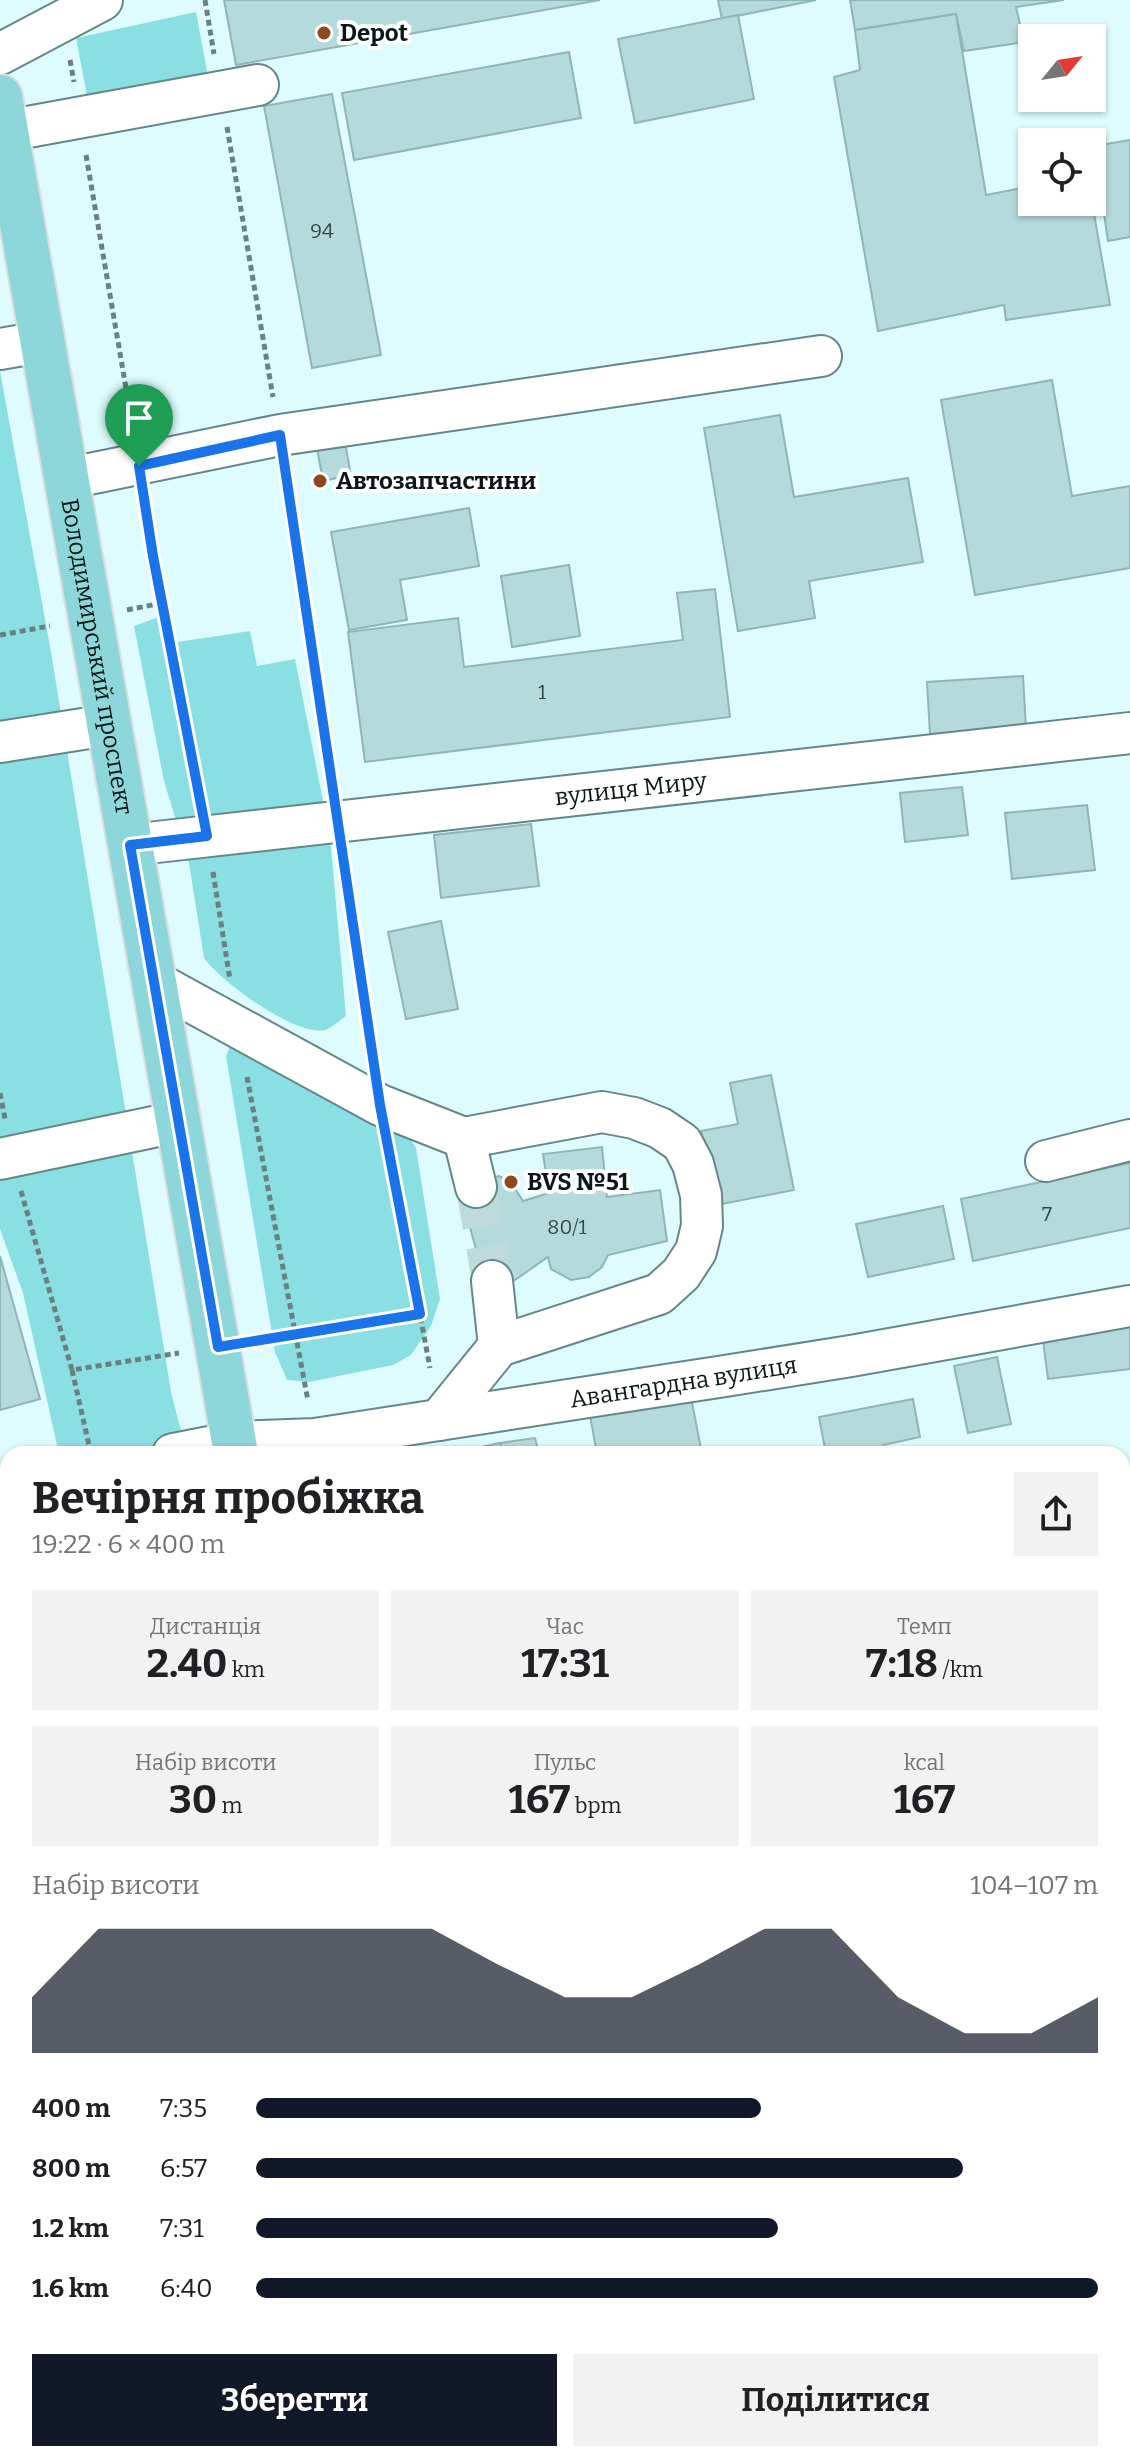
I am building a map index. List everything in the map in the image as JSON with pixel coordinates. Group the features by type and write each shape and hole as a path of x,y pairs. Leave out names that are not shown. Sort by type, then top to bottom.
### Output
{"main road":[{"name":"Володимирський проспект","path":"3,114 20,346 65,479 235,1446"}],"street":[{"path":"0,54 102,0"},
{"path":"3,114 80,117 239,88"},
{"path":"65,479 280,435 821,356"},
{"path":"0,742 108,725"},
{"name":"вулиця Миру","path":"130,845 1130,733"},
{"path":"155,982 380,1105 464,1138 602,1112 634,1118 660,1128 682,1143 693,1164 701,1195 702,1226 696,1251 681,1274 659,1294 499,1346 439,1420"},
{"path":"6,1158 177,1122"},
{"path":"464,1138 476,1187"},
{"path":"1046,1161 1130,1140"},
{"path":"492,1281 499,1346"},
{"name":"Авангардна вулиця","path":"253,1446 851,1356 1130,1306"}],"path":[{"path":"72,1370 420,1314 380,1105 336,821 280,435 239,88 205,0"},
{"path":"63,21 153,556 207,836 238,1028 315,1439"},
{"path":"0,1093 6,1158 72,1370 89,1446"}],"shaded area":[{"path":"196,12 209,82 89,106 76,38"},
{"path":"0,371 51,652 171,1392 185,1446 57,1446 23,1293 0,1229"},
{"path":"164,615 171,643 250,631 257,666 295,659 330,836 346,1016 328,1029 312,1030 278,1016 242,993 204,958 189,863 164,781 134,626"},
{"path":"233,1039 406,1133 416,1148 440,1299 431,1326 411,1355 393,1365 309,1382 287,1380 275,1352 226,1056"}],"building":[{"name":"Depot","path":"224,0 600,0 236,65"},
{"path":"718,0 816,0 722,19"},
{"path":"850,0 1064,0 1016,7 1020,24 1018,43 964,51 956,14 855,30"},
{"path":"956,14 986,195 1018,189 1018,216 1094,216 1110,305 1006,320 1004,305 878,331 834,77 860,70 855,30"},
{"path":"738,15 754,99 635,123 618,39"},
{"path":"569,52 581,118 354,160 342,93"},
{"path":"332,94 381,355 312,368 264,106"},
{"path":"1130,140 1130,237 1108,241 1104,216 1106,144"},
{"path":"1052,380 1072,496 1130,486 1130,568 975,595 941,400"},
{"path":"780,415 794,497 908,478 923,562 809,581 815,618 738,631 704,428"},
{"path":"340,416 351,475 323,481 312,421"},
{"path":"469,508 479,566 400,580 407,620 349,630 331,532"},
{"path":"569,565 580,636 512,647 501,576"},
{"path":"715,589 730,717 365,762 348,632 458,618 464,667 683,640 677,593"},
{"path":"1023,676 1026,728 930,734 927,682"},
{"path":"962,787 968,835 905,842 900,793"},
{"path":"1087,805 1095,870 1012,879 1005,813"},
{"path":"531,824 539,886 441,898 434,835"},
{"path":"441,921 458,1009 406,1019 388,932"},
{"path":"771,1075 794,1190 716,1205 701,1131 738,1124 730,1083"},
{"path":"602,1147 607,1197 660,1190 667,1241 608,1255 602,1267 589,1277 571,1280 551,1269 548,1257 512,1282 484,1278 466,1213 467,1201 487,1179 499,1176 510,1181 523,1201 549,1193 543,1154"},
{"path":"1130,1163 1130,1228 973,1261 961,1199"},
{"path":"943,1206 954,1259 868,1277 856,1224"},
{"path":"0,1256 40,1399 0,1410"},
{"path":"1130,1322 1130,1369 1048,1379 1042,1333"},
{"path":"997,1357 1011,1424 968,1433 954,1366"},
{"path":"690,1392 700,1446 596,1446 589,1410"},
{"path":"913,1399 920,1437 883,1446 824,1446 819,1417"},
{"path":"535,1438 537,1446 501,1446 500,1443"}],"tunnel":[{"path":"476,1187 492,1281"}],"place":[{"name":"Depot","path":"324,33"},
{"name":"Автозапчастини","path":"320,481"},
{"name":"BVS №51","path":"511,1182"}],"route":[{"path":"280,435 380,1105 420,1314 218,1347 130,845 207,836 153,556 139,466 280,435"}]}
